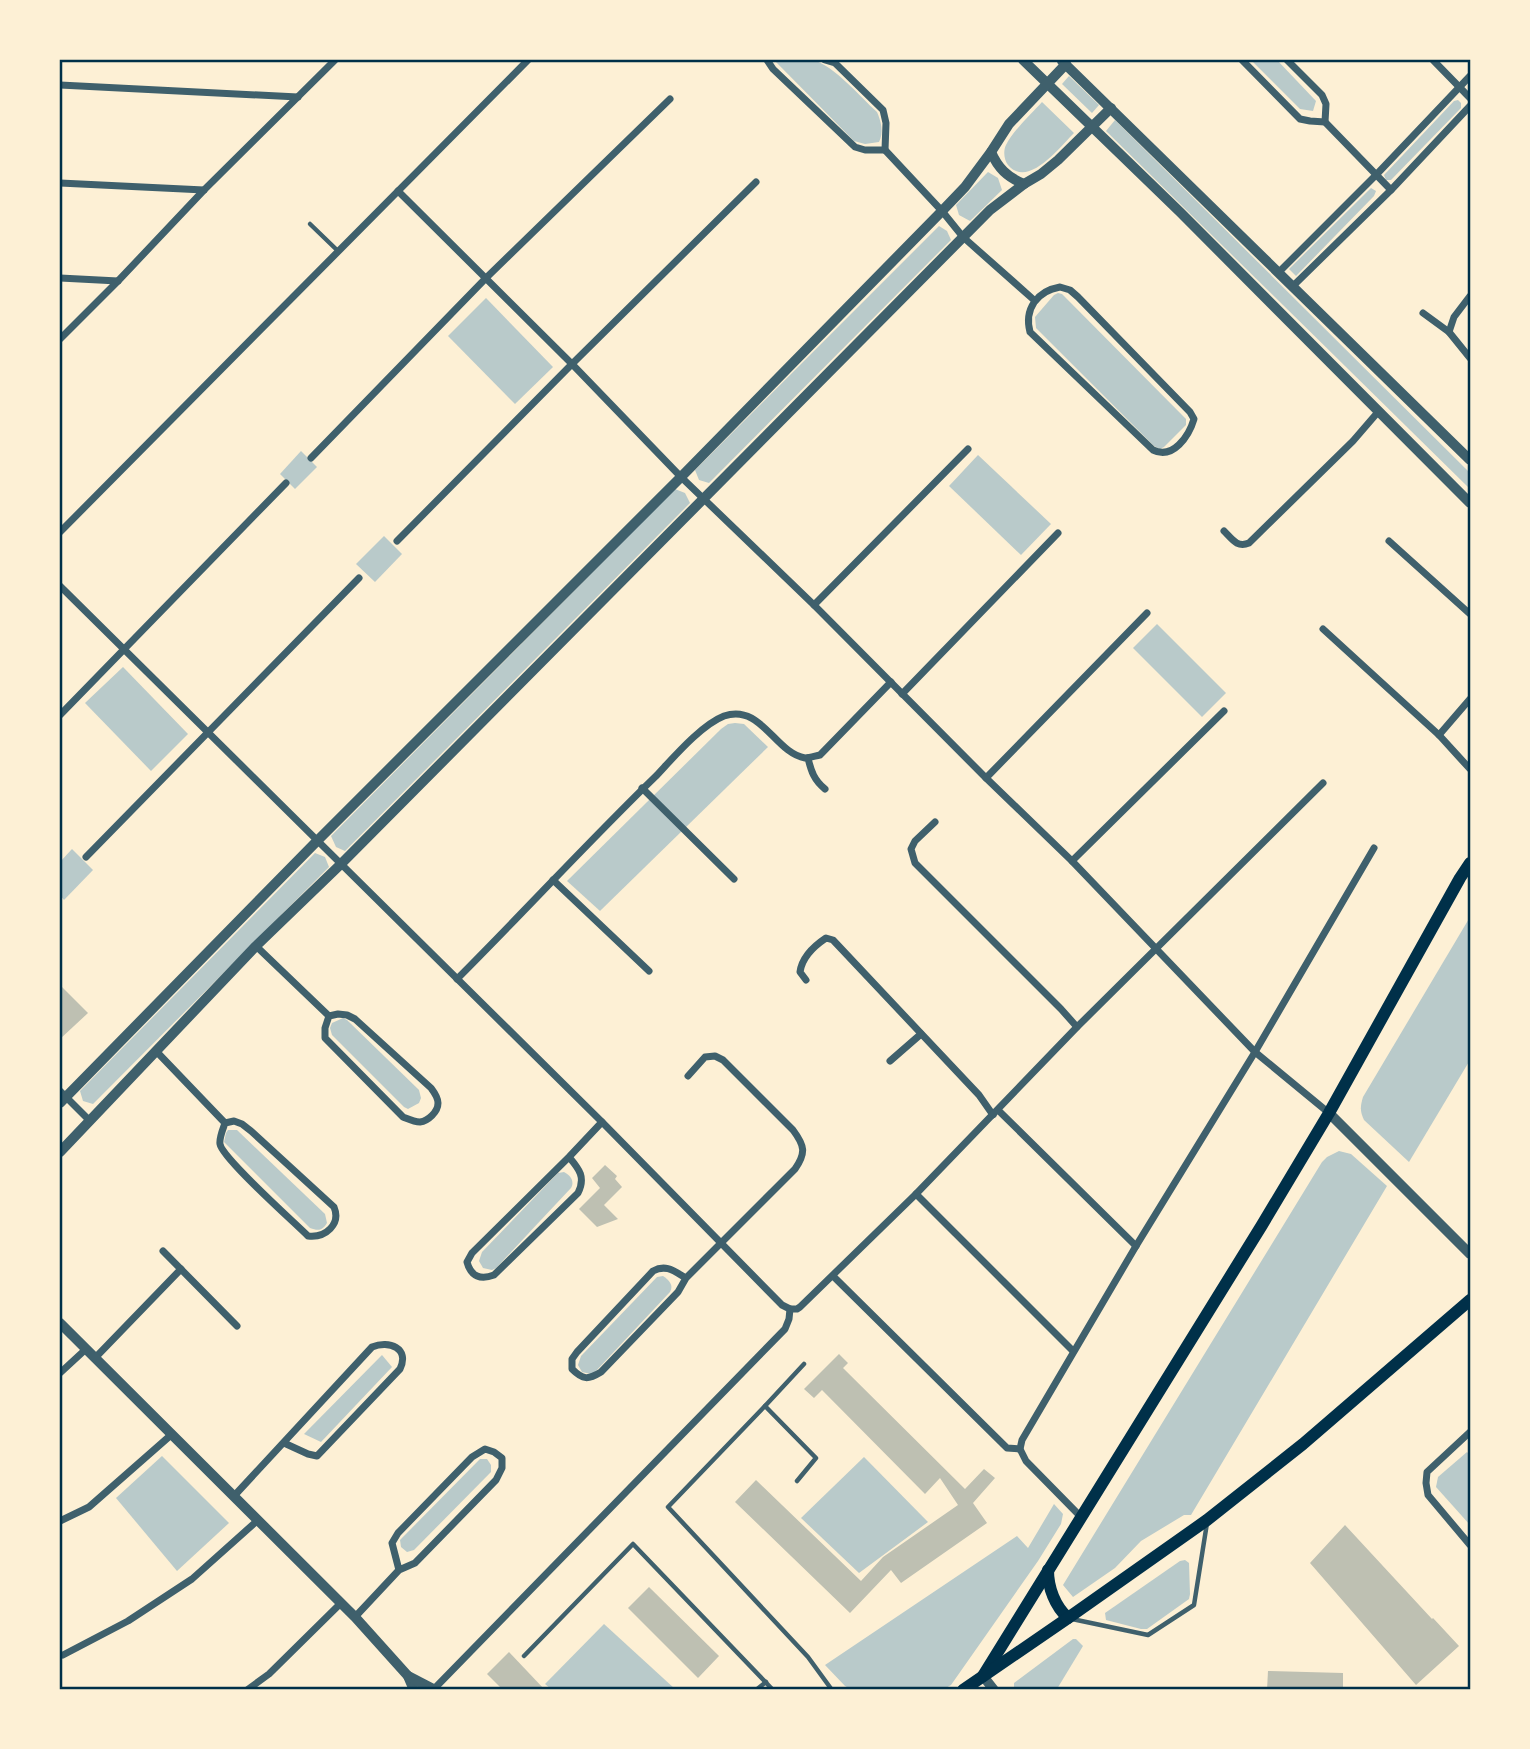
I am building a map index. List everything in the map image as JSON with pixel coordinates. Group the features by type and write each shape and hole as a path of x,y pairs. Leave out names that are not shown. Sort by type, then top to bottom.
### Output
{"main road":[{"path":"983,1676 1248,1249 1329,1113 1453,890 1471,863"},
{"path":"963,1689 1207,1520 1303,1444 1471,1300"},
{"path":"1048,1570 1054,1599 1068,1618"}],"street":[{"path":"60,340 204,190 335,60"},
{"path":"60,532 528,60"},
{"path":"767,60 773,69 855,148 885,150"},
{"path":"825,60 835,64 883,110 886,123 885,150 963,237 1034,300"},
{"path":"1023,60 1180,212 1471,503"},
{"path":"1242,60 1300,119 1325,122 1391,190"},
{"path":"1287,60 1322,95 1326,104 1325,122"},
{"path":"1433,60 1471,97"},
{"path":"89,1120 62,1097 681,477 942,211 965,187 1009,124 1063,62 1471,460"},
{"path":"1279,272 1471,76"},
{"path":"60,85 298,97"},
{"path":"311,458 486,278 670,99"},
{"path":"1293,286 1391,190 1471,106"},
{"path":"60,1152 256,946 341,864 990,210 1058,160 1111,108"},
{"path":"991,152 1001,170 1024,184"},
{"path":"397,541 756,182"},
{"path":"60,183 204,190"},
{"path":"398,191 681,477 1072,861 1255,1052 1329,1113 1471,1254"},
{"path":"60,278 118,281"},
{"path":"1060,287 1070,290 1078,297 1190,412 1194,419 1186,438 1170,452 1160,453 1153,450 1030,332 1029,313 1034,300 1051,289 1060,287"},
{"path":"1449,332 1454,317 1471,296"},
{"path":"1423,313 1449,332 1471,358"},
{"path":"1224,531 1238,545 1249,543 1353,442 1378,412"},
{"path":"814,605 968,449"},
{"path":"60,715 286,484"},
{"path":"902,694 1058,533"},
{"path":"1389,541 1471,614"},
{"path":"86,857 359,578"},
{"path":"60,586 602,1122 782,1305 790,1309 800,1307 833,1276 1077,1027 1323,783"},
{"path":"986,778 1147,613"},
{"path":"1323,629 1439,735 1471,769"},
{"path":"457,979 642,788 705,727 725,716 744,714 763,726 792,754 808,758 820,755 891,682"},
{"path":"1439,735 1471,699"},
{"path":"1072,861 1224,711"},
{"path":"808,758 812,774 817,783 825,789"},
{"path":"642,788 734,879"},
{"path":"935,822 915,841 911,849 915,863 1077,1027"},
{"path":"1081,1517 1026,1461 1020,1449 1022,1440 1374,848"},
{"path":"553,880 649,971"},
{"path":"806,980 800,972 808,953 826,938 833,940 979,1095 1136,1246"},
{"path":"256,946 329,1016"},
{"path":"338,1014 355,1018 431,1088 439,1105 435,1113 418,1122 403,1117 325,1038 329,1016 338,1014"},
{"path":"890,1061 921,1034"},
{"path":"156,1051 225,1123"},
{"path":"686,1278 670,1268 660,1267 653,1271 577,1352 572,1359 572,1369 579,1376 586,1378 601,1372 678,1292 686,1278 795,1169 802,1158 800,1139 793,1130 723,1060 715,1056 705,1056 688,1076"},
{"path":"234,1121 251,1130 334,1207 337,1215 328,1232 315,1237 308,1236 235,1166 220,1144 225,1123 234,1121"},
{"path":"569,1157 583,1178 578,1193 494,1275 485,1279 477,1277 467,1262 472,1253 602,1122"},
{"path":"916,1194 1073,1351"},
{"path":"163,1251 237,1326"},
{"path":"95,1358 181,1269"},
{"path":"833,1276 1007,1448 1020,1449"},
{"path":"408,1676 434,1689 785,1329 790,1309"},
{"path":"60,1323 355,1617 408,1676 414,1689"},
{"path":"234,1496 372,1347 382,1343 395,1346 402,1353 403,1363 400,1369 317,1455 308,1454 284,1443"},
{"path":"60,1373 86,1349"},
{"path":"60,1521 89,1507 171,1435"},
{"path":"1469,1438 1427,1472 1426,1483 1428,1495 1433,1502 1471,1545"},
{"path":"355,1617 399,1570 415,1563 496,1480 502,1468 502,1458 485,1449 472,1457 398,1533 392,1543 399,1570"},
{"path":"63,1655 128,1620 192,1579 258,1520"},
{"path":"247,1689 270,1674 341,1603"},
{"path":"983,1676 994,1689"}],"lane":[{"path":"310,224 338,251"},
{"path":"60,519 66,525"},
{"path":"804,1364 668,1507 808,1657 832,1689"},
{"path":"765,1405 816,1458 797,1481"},
{"path":"1068,1618 1148,1635 1194,1605 1207,1520"},
{"path":"524,1656 633,1544 773,1689"},
{"path":"756,1689 766,1682"}],"shaded area":[{"path":"774,60 813,60 839,75 877,112 881,127 879,142 865,144 854,141"},
{"path":"1251,60 1277,60 1316,101 1313,111 1300,109"},
{"path":"1069,76 1099,105 1092,113 1062,84"},
{"path":"1458,100 1461,108 1391,180 1386,180 1384,175 1454,101"},
{"path":"1042,102 1074,133 1052,156 1034,169 1016,171 1007,163 1005,147 1017,129"},
{"path":"1115,120 1470,473 1470,489 1106,131"},
{"path":"988,172 998,178 1002,190 970,221 959,215 956,205"},
{"path":"1371,188 1376,191 1374,196 1296,276 1289,269"},
{"path":"939,226 947,231 951,240 709,483 699,480 695,470"},
{"path":"1058,293 1186,419 1186,425 1164,447 1160,449 1154,446 1036,328 1035,317"},
{"path":"486,298 553,367 515,404 448,336"},
{"path":"301,451 317,467 295,489 280,474"},
{"path":"978,455 1051,524 1021,555 949,486"},
{"path":"675,489 685,493 690,503 345,851 336,847 331,836"},
{"path":"384,536 402,554 375,582 356,564"},
{"path":"1157,624 1226,693 1202,717 1133,648"},
{"path":"123,667 188,734 151,771 85,703"},
{"path":"735,723 744,724 768,747 600,911 567,881 721,729"},
{"path":"72,849 93,870 64,900 60,895 60,862"},
{"path":"315,853 325,857 329,867 93,1104 83,1101 80,1091"},
{"path":"1470,917 1470,1060 1409,1162 1364,1120 1362,1100"},
{"path":"343,1018 419,1090 419,1103 408,1109 404,1107 332,1035 332,1023"},
{"path":"228,1130 237,1130 325,1214 327,1223 322,1229 310,1228 224,1142"},
{"path":"1339,1151 1351,1154 1387,1186 1191,1515 1184,1515 1141,1541 1115,1568 1073,1597 1063,1585 1322,1162"},
{"path":"564,1172 571,1178 571,1188 496,1268 483,1268 479,1261 482,1252 558,1173"},
{"path":"663,1276 670,1283 670,1292 595,1372 582,1372 578,1365 581,1356 657,1277"},
{"path":"382,1355 392,1367 321,1442 304,1434"},
{"path":"1467,1452 1470,1455 1470,1525 1436,1487 1438,1477"},
{"path":"162,1456 229,1523 177,1571 116,1498"},
{"path":"864,1457 928,1522 859,1573 801,1518"},
{"path":"480,1459 487,1459 491,1472 414,1550 407,1552 401,1547 400,1540"},
{"path":"1054,1504 1063,1514 1061,1524 951,1685 944,1689 851,1689 825,1665 1017,1536 1028,1548"},
{"path":"1185,1560 1189,1563 1189,1599 1147,1629 1106,1620 1105,1613"},
{"path":"604,1624 675,1689 551,1689 545,1684"},
{"path":"1073,1639 1083,1646 1057,1689 1014,1689 1014,1683"}],"building":[{"path":"60,985 88,1013 60,1039"},
{"path":"605,1165 617,1176 615,1179 622,1187 604,1205 618,1219 597,1227 579,1209 600,1188 592,1178"},
{"path":"839,1354 848,1363 843,1368 965,1489 984,1469 995,1478 973,1503 987,1523 901,1583 891,1570 850,1613 735,1502 756,1480 861,1581 883,1557 958,1505 940,1478 925,1494 822,1390 814,1398 804,1389"},
{"path":"1345,1525 1459,1646 1416,1685 1310,1563"},
{"path":"649,1587 719,1656 698,1678 628,1608"},
{"path":"509,1652 545,1690 503,1690 487,1674"},
{"path":"1268,1671 1343,1673 1343,1690 1267,1690"}]}
